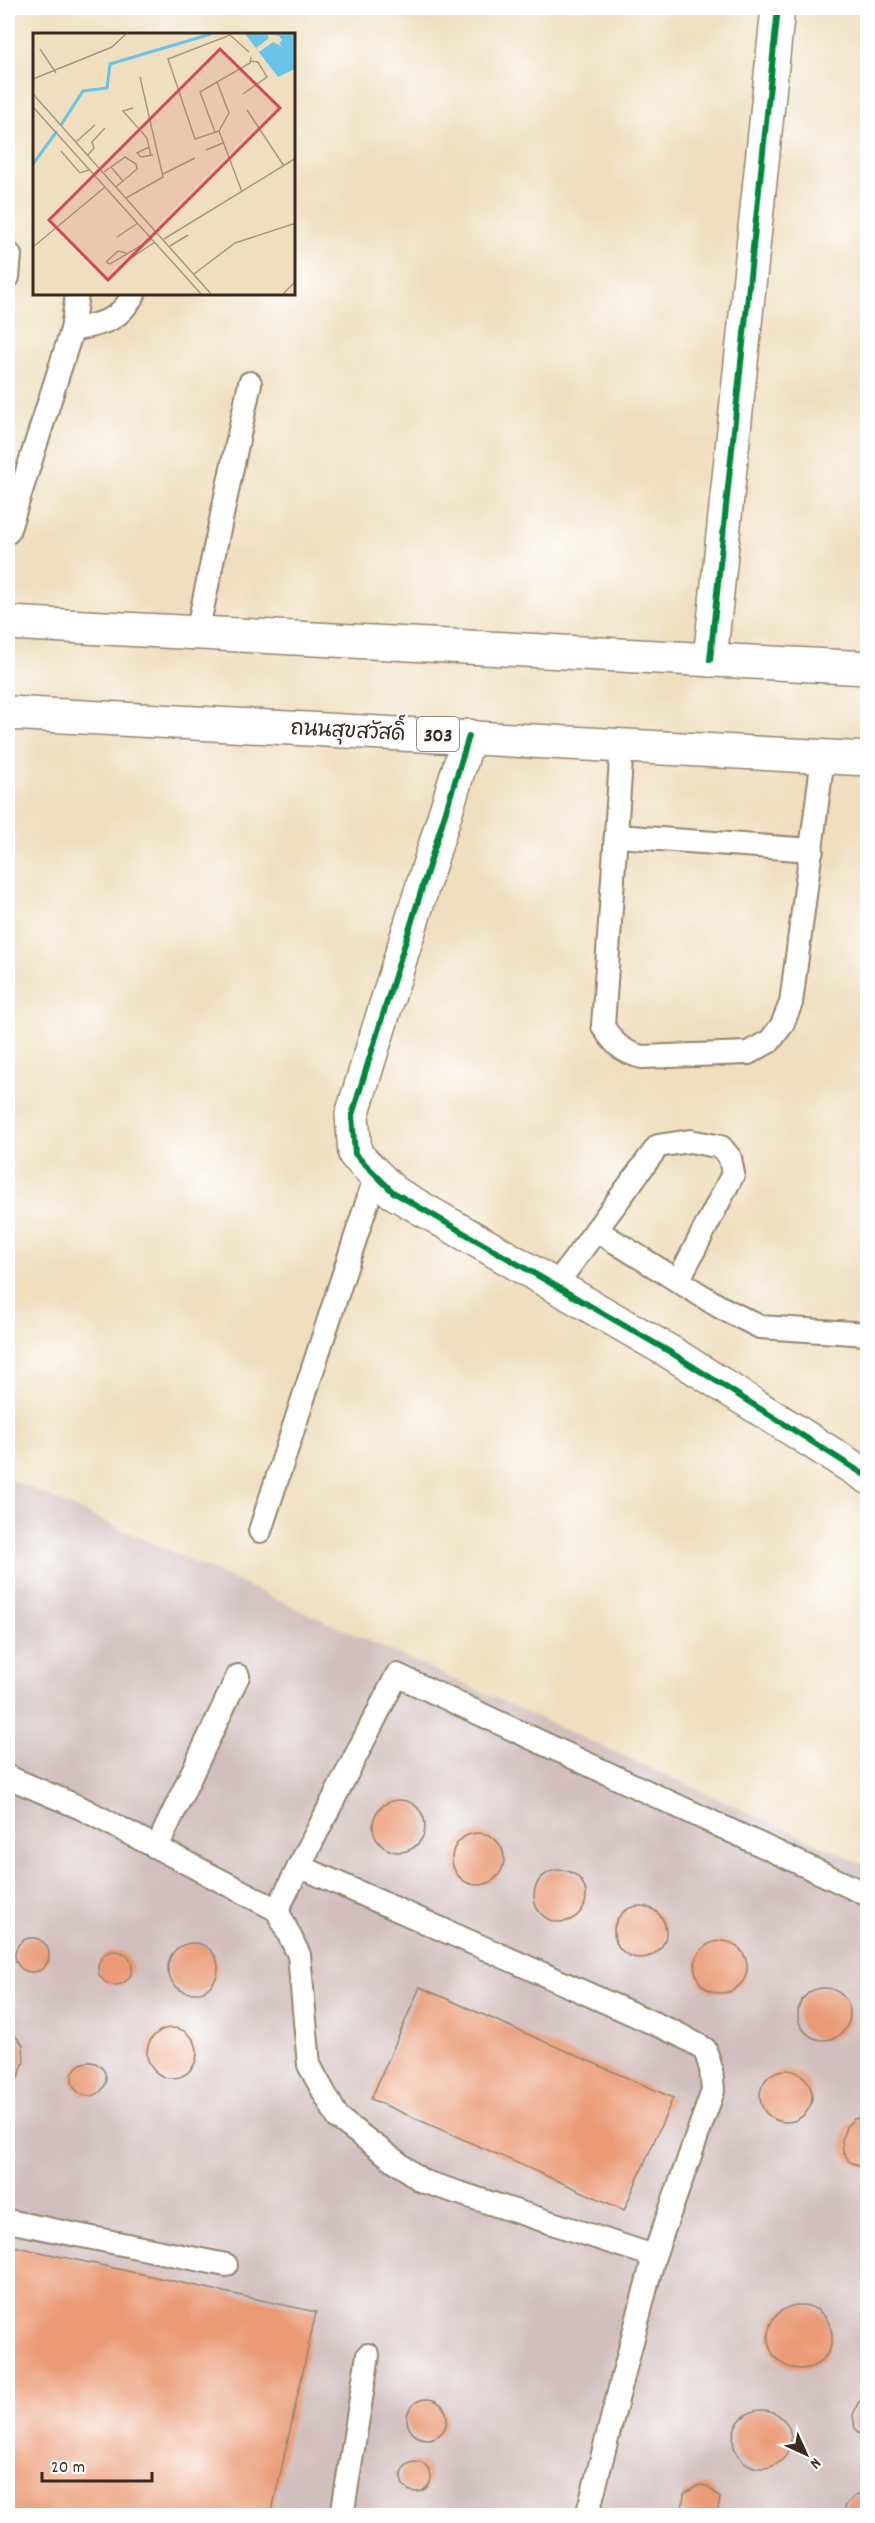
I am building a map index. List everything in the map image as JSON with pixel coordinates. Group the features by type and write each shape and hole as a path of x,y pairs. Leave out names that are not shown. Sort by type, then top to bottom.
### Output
{"main road":[{"path":"710,660 778,8"},
{"path":"8,623 867,668"},
{"name":"ถนนสุขสวัสดิ์","path":"8,713 867,759"},
{"path":"469,736 352,1115 355,1154 393,1192 670,1352 867,1477"}],"lane":[{"path":"8,532 72,330 77,296"},
{"path":"72,330 112,320 124,310 133,296"},
{"path":"197,633 250,383"},
{"path":"622,745 603,1026 613,1043 627,1053 642,1057 748,1053 770,1041 782,1025 791,1003 823,757"},
{"path":"617,836 812,850"},
{"path":"555,1286 658,1146 690,1141 721,1147 730,1158 733,1174 678,1281"},
{"path":"260,1531 376,1175"},
{"path":"596,1230 729,1312 760,1327 867,1334"},
{"path":"277,1910 397,1675 867,1895"},
{"path":"157,1847 238,1676"},
{"path":"8,1777 81,1808 277,1910 299,1955 309,2065 338,2118 422,2181 654,2256"},
{"path":"299,1866 678,2034 705,2049 711,2069 713,2091 654,2256 587,2516"},
{"path":"8,2221 226,2265"},
{"path":"342,2516 368,2355"}],"shaded area":[{"path":"8,1478 867,1866 867,2515 8,2516"}],"building":[{"path":"394,1800 404,1800 418,1807 425,1826 418,1845 404,1852 394,1852 384,1848 377,1841 373,1831 373,1821 377,1811 384,1804"},
{"path":"473,1833 483,1833 497,1840 504,1859 497,1878 483,1885 473,1885 463,1881 456,1874 452,1864 452,1854 456,1844 463,1837"},
{"path":"555,1870 565,1870 579,1877 586,1896 579,1915 565,1922 555,1922 545,1918 538,1911 534,1901 534,1891 538,1881 545,1874"},
{"path":"635,1906 645,1906 659,1913 666,1932 659,1951 645,1958 635,1958 625,1954 618,1947 614,1937 614,1927 618,1917 625,1910"},
{"path":"32,1938 44,1943 49,1955 44,1967 32,1972 20,1967 15,1955 20,1943"},
{"path":"716,1941 726,1941 740,1948 747,1967 740,1986 726,1993 716,1993 706,1989 699,1982 695,1972 695,1962 699,1952 706,1945"},
{"path":"188,1943 198,1943 211,1950 218,1963 218,1973 211,1986 198,1993 188,1993 179,1989 172,1982 168,1973 168,1963 172,1954 179,1947"},
{"path":"115,1951 127,1956 132,1968 127,1980 115,1985 103,1980 98,1968 103,1956"},
{"path":"420,1987 673,2098 624,2210 371,2099"},
{"path":"819,1988 829,1988 843,1995 850,2014 843,2033 829,2040 819,2040 809,2036 802,2029 798,2019 798,2009 802,1999 809,1992"},
{"path":"8,2027 23,2045 24,2062 18,2078 8,2089"},
{"path":"167,2028 177,2028 190,2035 197,2048 197,2058 190,2071 177,2078 167,2078 158,2074 151,2067 147,2058 147,2048 151,2039 158,2032"},
{"path":"89,2062 101,2067 106,2079 101,2091 89,2096 77,2091 72,2079 77,2067"},
{"path":"781,2070 791,2070 805,2077 812,2096 805,2115 791,2122 781,2122 771,2118 764,2111 760,2101 760,2091 764,2081 771,2074"},
{"path":"868,2116 868,2168 860,2167 849,2161 843,2151 842,2139 846,2127 854,2119"},
{"path":"8,2245 316,2312 271,2516 8,2516"},
{"path":"794,2305 806,2305 823,2314 830,2325 832,2337 830,2349 823,2360 806,2369 794,2369 782,2364 773,2355 768,2343 768,2331 773,2319 782,2310"},
{"path":"868,2393 868,2443 855,2429 853,2415 858,2403"},
{"path":"427,2399 441,2405 447,2419 441,2433 427,2439 413,2433 407,2419 413,2405"},
{"path":"756,2410 768,2410 783,2418 791,2433 791,2445 783,2460 768,2468 756,2468 741,2460 733,2445 733,2433 741,2418"},
{"path":"416,2462 427,2466 431,2477 427,2488 416,2492 405,2488 401,2477 405,2466"},
{"path":"699,2485 708,2486 720,2498 717,2516 685,2516 682,2511 684,2494"},
{"path":"868,2492 868,2516 842,2516 846,2505 855,2496"}],"cycle path":[{"path":"710,660 778,8"},
{"path":"469,736 352,1115 355,1154 393,1192 670,1352 868,1477"}]}
